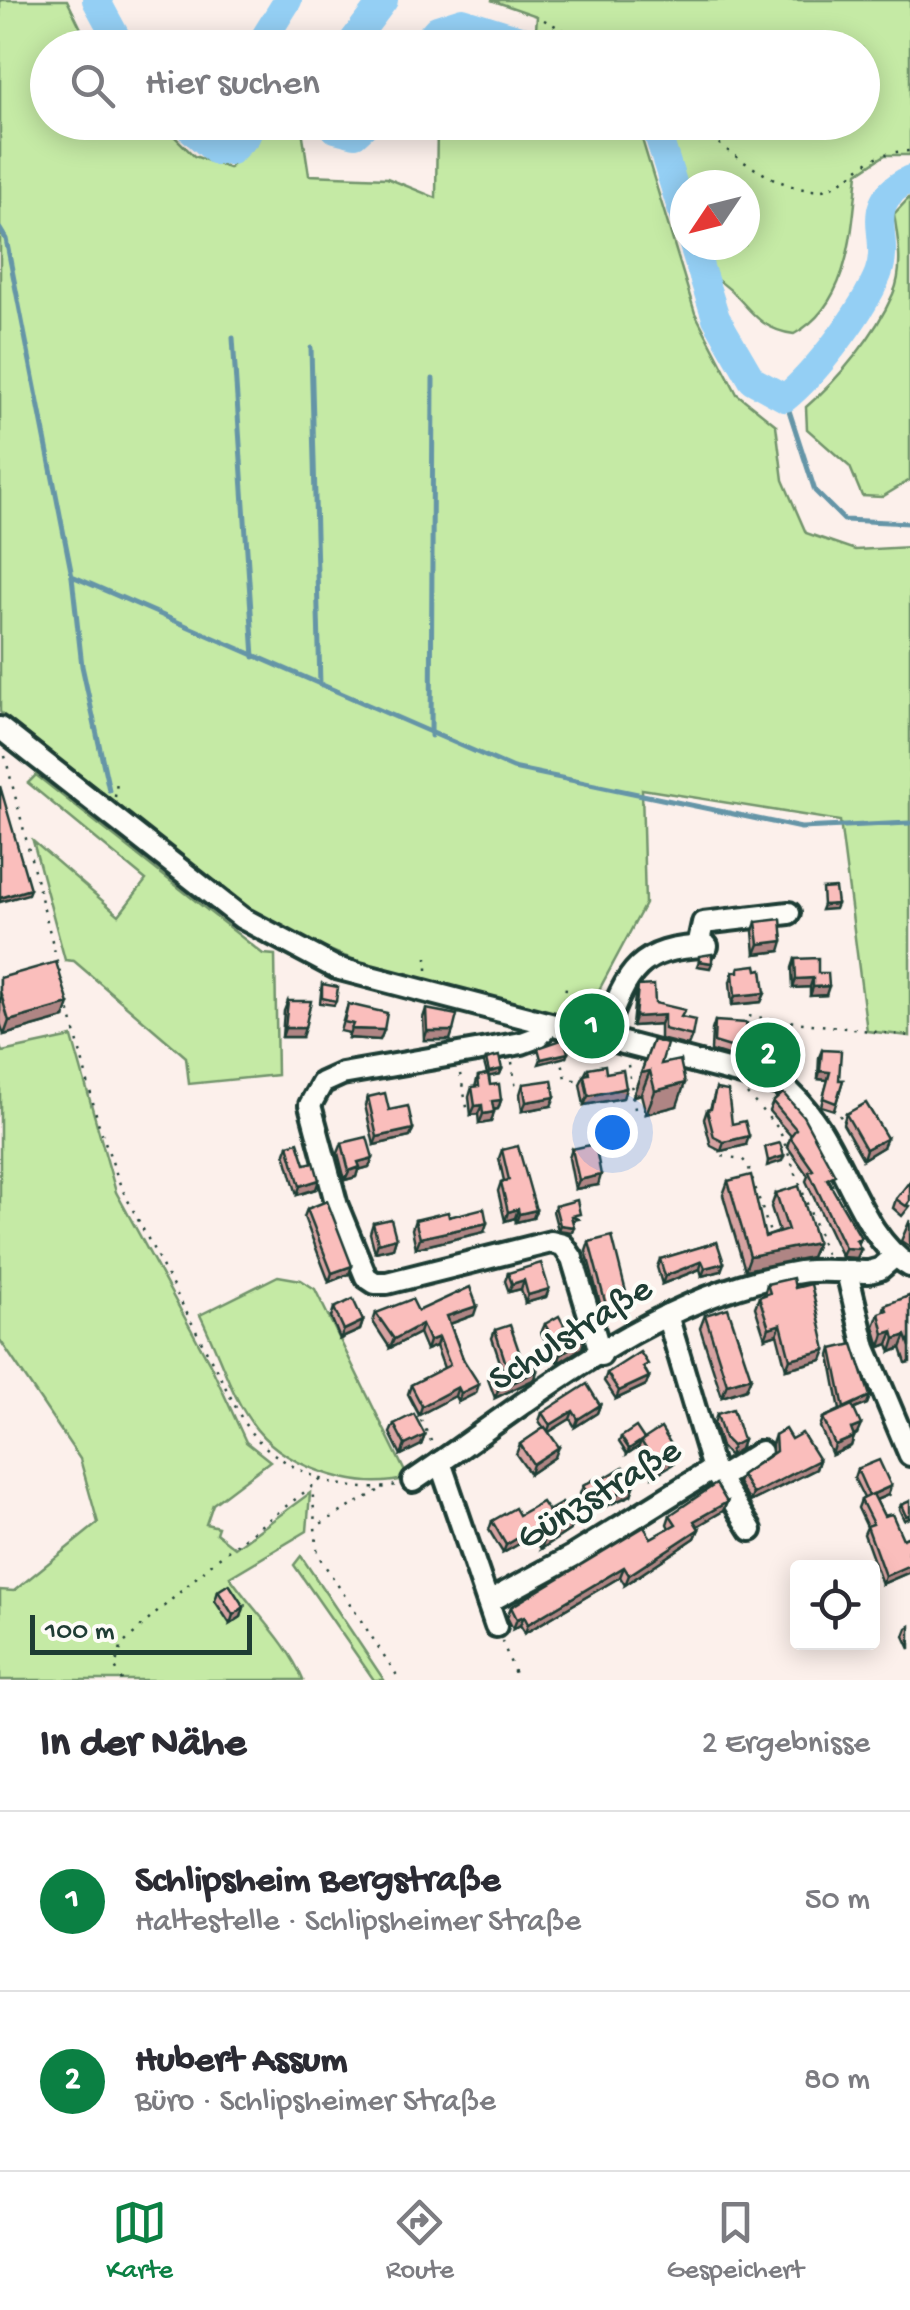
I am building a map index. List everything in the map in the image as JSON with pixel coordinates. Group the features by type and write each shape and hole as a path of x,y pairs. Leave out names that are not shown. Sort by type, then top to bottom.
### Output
{"street":[{"path":"6,732 242,918 278,941 356,976 749,1073 780,1084 798,1097 902,1261"},
{"path":"602,1038 634,968 663,950 703,946 703,923 789,913"},
{"path":"554,1026 538,1037 511,1045 367,1066 332,1078 313,1092 310,1104 316,1139 366,1277 374,1284 551,1242 563,1245 572,1258 602,1354"},
{"name":"Schulstraße","path":"413,1481 667,1315 771,1279 880,1269 902,1261"},
{"path":"840,1271 865,1348 910,1455"},
{"name":"Günzstraße","path":"488,1602 717,1473 667,1315"},
{"path":"751,1530 717,1473 761,1452"},
{"name":"Günzstraße","path":"440,1462 496,1626"}],"path":[{"path":"544,20 564,30"},
{"path":"716,140 799,190 816,193 836,186 875,154 910,151"},
{"path":"6,732 4,760 59,954 98,1122 121,1187 252,1436 270,1453 323,1478 380,1490"},
{"path":"0,764 4,760"},
{"path":"554,1026 566,988"},
{"path":"748,1035 747,1016 910,1036"},
{"path":"511,1045 516,1090"},
{"path":"566,1052 568,1060 562,1062 566,1078 580,1082"},
{"path":"456,1054 468,1112"},
{"path":"628,1062 635,1109 644,1109"},
{"path":"742,1090 779,1129 840,1271"},
{"path":"821,1104 836,1108 844,1121"},
{"path":"716,1148 722,1156 742,1159 748,1165 772,1236 760,1238"},
{"path":"421,1420 440,1462"},
{"path":"122,1680 115,1667 122,1646 217,1558 323,1478"},
{"path":"314,1526 380,1490 413,1481"},
{"path":"312,1484 318,1555 400,1680"},
{"path":"496,1626 515,1674"}],"green space":[{"path":"0,0 67,0 82,30 30,30 30,140 178,140 194,156 229,168 255,140 304,140 309,175 387,178 436,198 437,140 642,140 670,231 670,260 679,260 695,313 737,394 776,425 783,480 806,533 855,550 910,547 910,1036 867,1031 840,821 642,789 645,904 586,1014 567,1017 408,978 333,951 257,915 0,712"},
{"path":"491,0 910,0 910,155 885,155 858,173 845,264 827,304 813,321 794,334 779,331 758,318 712,277 707,260 760,260 760,170 680,170 671,140 880,140 880,30 536,29 537,16"},
{"path":"910,197 910,480 882,497 862,496 850,467 807,429 806,407 856,355 893,294 899,254 894,214"},
{"path":"36,775 263,954 275,955 277,1075 189,1084 186,1057 74,961 65,960 33,841 119,915 146,880 28,783"},
{"path":"72,1037 116,1192 210,1364 246,1442 270,1461 213,1504 206,1524 218,1527 216,1533 235,1548 310,1493 307,1531 230,1577 279,1640 303,1680 0,1680 0,1590 14,1591 98,1523 80,1459 0,1340 0,1047 2,1052"},
{"path":"278,1276 301,1280 315,1289 408,1478 360,1481 331,1475 277,1449 245,1413 200,1315"},
{"path":"301,1556 384,1680 374,1680 294,1565"}],"building":[{"path":"0,786 30,889 0,898"},
{"path":"835,888 837,904 823,905 822,889"},
{"path":"781,919 783,941 759,944 756,922"},
{"path":"712,954 712,963 699,961 699,956"},
{"path":"818,958 818,973 828,973 829,986 813,987 813,978 796,979 795,959"},
{"path":"56,962 69,1004 9,1021 0,978"},
{"path":"756,965 757,970 762,969 765,993 735,996 733,972 739,972 739,967"},
{"path":"322,984 338,987 336,1001 322,998"},
{"path":"654,985 655,1003 685,1010 681,1017 695,1020 692,1036 664,1029 664,1015 635,1017 638,986"},
{"path":"288,1001 311,1001 305,1028 285,1028"},
{"path":"348,1004 387,1013 384,1030 351,1029 353,1024 344,1022"},
{"path":"426,1009 457,1015 453,1031 427,1031"},
{"path":"715,1021 746,1023 747,1033 797,1034 796,1059 763,1056 763,1049 740,1050 714,1042"},
{"path":"564,1039 568,1053 541,1059 538,1048"},
{"path":"653,1040 667,1044 661,1064 680,1060 685,1083 655,1091 650,1071 641,1073"},
{"path":"822,1050 841,1051 839,1080 843,1080 836,1103 823,1098 830,1072 820,1071"},
{"path":"499,1056 502,1069 489,1072 486,1059"},
{"path":"605,1065 606,1073 623,1070 626,1088 588,1096 584,1075 589,1074 588,1068"},
{"path":"488,1074 490,1085 499,1084 501,1100 492,1101 494,1112 483,1114 482,1105 475,1106 472,1087 479,1086 478,1076"},
{"path":"552,1080 555,1097 526,1102 523,1084"},
{"path":"716,1089 728,1091 732,1124 745,1121 749,1136 724,1142 714,1137 707,1110 711,1109"},
{"path":"385,1093 389,1110 408,1106 413,1129 377,1137 368,1097"},
{"path":"783,1093 803,1116 835,1175 827,1179 861,1238 856,1240 861,1249 845,1248 809,1172 813,1170 790,1137 796,1129 773,1102"},
{"path":"866,1103 887,1138 866,1149 846,1114"},
{"path":"367,1137 373,1158 358,1162 360,1167 349,1171 342,1143"},
{"path":"298,1142 305,1164 314,1162 319,1180 300,1186 288,1145"},
{"path":"780,1143 784,1156 768,1161 765,1147"},
{"path":"595,1144 601,1175 579,1180 572,1149"},
{"path":"518,1146 536,1210 519,1214 518,1209 508,1212 501,1182 509,1180 502,1150"},
{"path":"751,1175 765,1237 788,1230 776,1193 799,1186 817,1243 750,1256 728,1181"},
{"path":"910,1181 910,1201 906,1206 896,1199"},
{"path":"577,1200 580,1214 571,1216 574,1227 560,1225 555,1206"},
{"path":"327,1201 352,1266 332,1273 307,1209"},
{"path":"484,1208 487,1223 420,1238 415,1220"},
{"path":"391,1219 396,1238 378,1243 373,1223"},
{"path":"612,1236 629,1304 607,1309 589,1242"},
{"path":"717,1242 724,1263 705,1268 702,1261 665,1276 660,1259"},
{"path":"541,1263 549,1289 528,1295 524,1280 512,1284 508,1273"},
{"path":"793,1278 795,1288 811,1284 826,1350 790,1359 781,1324 769,1328 759,1297 770,1293 767,1284"},
{"path":"470,1287 477,1306 447,1316 463,1359 479,1384 461,1393 458,1387 422,1406 411,1385 450,1365 439,1337 429,1341 422,1324 394,1339 376,1313 412,1299 418,1311"},
{"path":"909,1296 910,1347 906,1335 895,1339 893,1331 884,1334 879,1313 887,1310 885,1305"},
{"path":"353,1299 363,1321 344,1330 334,1308"},
{"path":"728,1308 751,1377 727,1384 705,1315"},
{"path":"559,1316 571,1338 582,1332 585,1338 561,1354 545,1324"},
{"path":"510,1325 525,1369 534,1364 537,1371 498,1390 491,1372 507,1367 495,1330"},
{"path":"853,1344 870,1396 844,1408 832,1349"},
{"path":"640,1352 648,1364 643,1367 649,1377 619,1391 607,1373"},
{"path":"587,1384 600,1405 578,1419 573,1411 550,1425 542,1413"},
{"path":"852,1405 861,1425 851,1429 854,1437 835,1445 823,1418"},
{"path":"733,1409 743,1440 732,1446 724,1438 717,1414"},
{"path":"414,1414 425,1435 405,1445 394,1424"},
{"path":"545,1427 559,1447 533,1464 520,1444"},
{"path":"636,1427 644,1439 629,1449 621,1437"},
{"path":"661,1428 677,1454 657,1466 641,1441"},
{"path":"785,1429 791,1439 802,1433 819,1460 753,1494 741,1475 776,1451 775,1435"},
{"path":"879,1460 891,1486 869,1496 857,1469"},
{"path":"623,1467 634,1486 594,1504 583,1486"},
{"path":"716,1484 727,1502 694,1521 699,1529 629,1575 624,1567 528,1624 524,1616 517,1619 511,1607 644,1527 651,1538 676,1524 670,1515"},
{"path":"873,1494 884,1516 892,1514 903,1539 910,1536 910,1565 885,1576 867,1526 873,1524 861,1500"},
{"path":"910,1501 910,1514 906,1516 901,1505"},
{"path":"542,1502 548,1511 562,1503 573,1522 544,1540 536,1527 506,1545 492,1521 515,1508 519,1515"},
{"path":"229,1584 244,1607 233,1615 218,1591"}],"waterway":[{"path":"96,0 112,30"},
{"path":"269,30 288,0"},
{"path":"362,30 384,0"},
{"path":"436,30 462,21 491,30"},
{"path":"203,140 216,151 231,151 242,140"},
{"path":"660,140 670,173"},
{"path":"698,260 716,318 752,380 785,398 824,358 871,289 882,260 881,210 894,189 910,179"},
{"path":"0,229 6,239 72,576 513,768 801,828 910,823"},
{"path":"233,338 254,657"},
{"path":"311,348 320,685"},
{"path":"431,736 433,379"},
{"path":"785,398 815,491 844,520 910,523"},
{"path":"72,577 82,666 109,790"}],"place":[{"name":"Schlipsheim Bergstraße","path":"592,1026"},
{"name":"Hubert Assum","path":"768,1055"}]}
